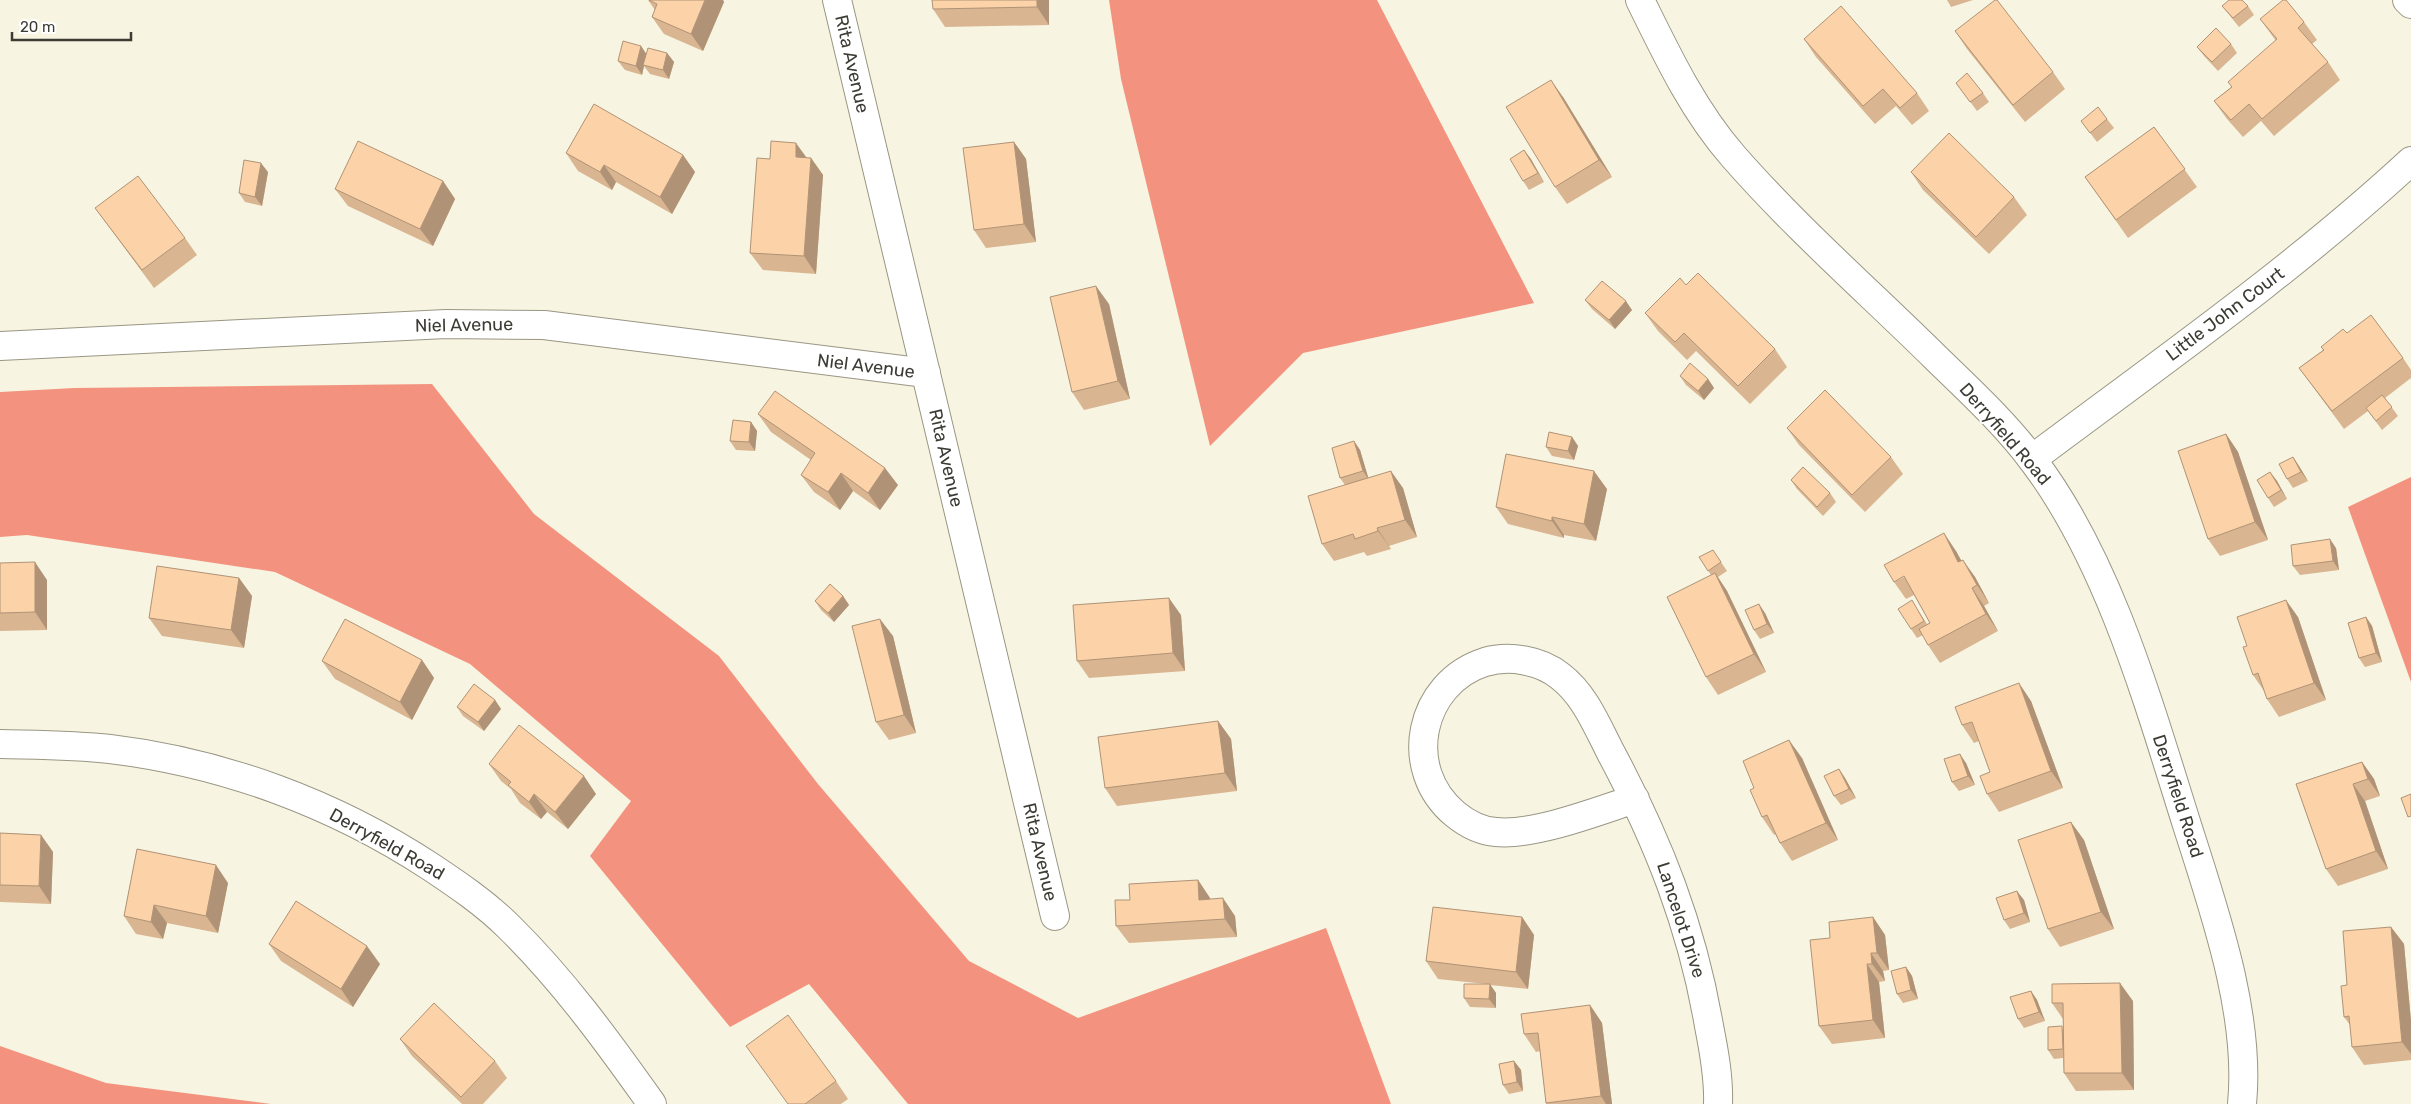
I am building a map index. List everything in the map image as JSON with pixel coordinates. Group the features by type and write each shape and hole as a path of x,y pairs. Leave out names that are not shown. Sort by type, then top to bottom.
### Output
{"street":[{"name":"Rita Avenue","path":"837,0 1055,916"},
{"name":"Derryfield Road","path":"1640,0 1678,79 1732,154 1795,221 1970,391 2032,459 2062,502 2086,547 2151,711 2226,953 2239,1022 2244,1089 2242,1104"},
{"path":"2406,0 2411,4"},
{"name":"Little John Court","path":"2032,459 2298,258 2336,228 2411,161"},
{"name":"Niel Avenue","path":"0,346 446,324 544,325 926,373"},
{"name":"Lancelot Drive","path":"1635,799 1529,831 1494,832 1477,827 1462,819 1448,808 1428,778 1422,743 1425,724 1431,707 1455,678 1470,668 1506,659 1525,661 1543,666 1559,675 1584,702 1635,799 1664,864 1693,948 1713,1050 1718,1104"},
{"name":"Derryfield Road","path":"0,744 110,749 196,765 239,776 294,795 351,820 406,850 461,887 508,926 552,973 607,1041 652,1104"}],"shaded area":[{"path":"1109,0 1377,0 1534,303 1303,353 1210,446 1121,79"},
{"path":"432,384 534,514 719,656 818,784 969,961 1078,1018 1326,928 1391,1104 908,1104 809,984 730,1027 590,856 631,801 470,664 275,572 27,535 0,537 0,392 74,388"},
{"path":"2411,477 2411,682 2348,507"},
{"path":"0,1046 106,1083 271,1104 0,1104"}],"building":[{"path":"649,0 705,0 691,34 652,17 657,4"},
{"path":"932,0 1037,0 1037,7 933,9"},
{"path":"1997,0 2053,72 2013,105 1955,31"},
{"path":"2229,0 2242,0 2248,6 2233,18 2222,6"},
{"path":"2283,0 2286,0 2304,22 2298,28 2328,62 2262,119 2249,104 2231,120 2214,101 2232,87 2228,82 2277,39 2260,19"},
{"path":"1841,6 1917,93 1900,108 1883,89 1863,106 1804,39"},
{"path":"2216,28 2231,44 2212,62 2197,47"},
{"path":"623,41 641,46 636,66 618,61"},
{"path":"648,48 667,53 663,70 643,65"},
{"path":"1967,73 1983,93 1970,102 1956,83"},
{"path":"1551,80 1599,160 1555,187 1506,107"},
{"path":"594,104 683,155 660,197 604,165 600,172 566,153"},
{"path":"2098,107 2107,119 2090,133 2081,121"},
{"path":"2154,127 2185,169 2116,220 2085,177"},
{"path":"1949,133 2014,197 1976,237 1911,172"},
{"path":"358,141 443,181 420,229 335,189"},
{"path":"771,141 796,143 796,157 811,158 804,256 750,253 757,158 770,159"},
{"path":"1014,142 1024,224 974,230 963,148"},
{"path":"1524,150 1538,173 1523,181 1510,159"},
{"path":"244,160 261,163 255,197 239,193"},
{"path":"138,176 185,238 142,270 95,208"},
{"path":"1698,273 1775,349 1738,386 1684,333 1675,342 1645,313 1680,278 1686,285"},
{"path":"1602,281 1626,301 1609,320 1585,300"},
{"path":"1096,286 1118,381 1072,392 1050,297"},
{"path":"2371,315 2403,358 2332,411 2299,368 2324,350 2321,347 2343,329 2347,333"},
{"path":"1690,363 1708,379 1698,391 1680,376"},
{"path":"1825,390 1891,457 1852,495 1787,428"},
{"path":"775,391 885,468 868,493 841,473 828,492 801,475 815,453 758,414"},
{"path":"2382,395 2392,407 2376,421 2366,408"},
{"path":"733,420 751,422 749,442 730,441"},
{"path":"1549,432 1572,437 1568,451 1546,447"},
{"path":"2226,434 2255,522 2208,539 2178,451"},
{"path":"1354,441 1363,471 1340,478 1332,448"},
{"path":"1506,454 1594,471 1584,524 1552,517 1552,521 1496,507"},
{"path":"2293,457 2301,472 2287,479 2279,464"},
{"path":"1803,467 1830,493 1817,507 1791,480"},
{"path":"1391,471 1405,520 1377,528 1378,531 1355,539 1353,534 1322,544 1308,496"},
{"path":"2270,472 2281,490 2268,498 2257,480"},
{"path":"1944,533 1958,562 1963,560 1977,585 1972,588 1986,614 1928,645 1919,629 1930,623 1904,576 1894,582 1884,565"},
{"path":"2330,539 2333,561 2293,566 2291,545"},
{"path":"1713,550 1721,562 1708,571 1699,557"},
{"path":"35,562 35,612 0,613 0,563"},
{"path":"157,566 239,578 231,630 149,618"},
{"path":"1715,573 1754,654 1706,677 1667,597"},
{"path":"830,584 843,596 828,613 815,601"},
{"path":"1169,598 1173,653 1077,661 1073,605"},
{"path":"1912,600 1924,621 1911,629 1898,609"},
{"path":"2286,600 2314,683 2267,699 2258,673 2253,675 2243,647 2247,646 2237,617"},
{"path":"1759,604 1767,624 1754,630 1745,610"},
{"path":"2366,617 2376,653 2359,658 2348,623"},
{"path":"345,619 422,660 400,702 322,661"},
{"path":"880,619 904,715 876,722 852,626"},
{"path":"2019,683 2051,771 1987,794 1980,776 1990,772 1972,722 1962,725 1955,707"},
{"path":"474,684 495,700 478,722 457,707"},
{"path":"1218,721 1225,773 1105,788 1098,737"},
{"path":"519,725 584,776 555,812 534,794 529,802 508,785 511,782 489,764"},
{"path":"1789,740 1826,823 1780,843 1767,815 1762,817 1750,790 1754,788 1743,761"},
{"path":"1960,754 1968,776 1952,782 1944,759"},
{"path":"2362,762 2368,779 2353,784 2376,851 2326,869 2296,784"},
{"path":"1839,769 1849,789 1834,796 1824,776"},
{"path":"2411,794 2411,816 2408,817 2401,798"},
{"path":"2071,822 2101,912 2048,929 2018,840"},
{"path":"0,833 41,835 39,886 0,885"},
{"path":"137,849 216,865 206,916 154,905 151,922 124,916"},
{"path":"1198,880 1199,900 1223,898 1225,919 1116,926 1115,900 1130,900 1129,884"},
{"path":"2017,891 2024,913 2004,920 1996,898"},
{"path":"296,901 367,946 341,989 269,944"},
{"path":"1433,907 1522,917 1516,972 1426,961"},
{"path":"1873,917 1877,953 1871,953 1872,964 1867,964 1873,1020 1819,1026 1810,940 1830,938 1829,922"},
{"path":"2391,927 2402,1042 2352,1047 2349,1016 2344,1017 2341,986 2347,985 2343,931"},
{"path":"1906,967 1911,990 1897,994 1891,971"},
{"path":"2120,983 2122,1073 2064,1073 2063,1003 2052,1003 2052,984"},
{"path":"1464,984 1490,984 1489,999 1464,998"},
{"path":"2031,991 2039,1012 2018,1019 2010,997"},
{"path":"434,1003 495,1061 461,1097 400,1039"},
{"path":"1590,1005 1601,1096 1546,1103 1538,1033 1524,1034 1521,1014"},
{"path":"788,1015 836,1081 805,1104 788,1104 746,1046"},
{"path":"2062,1026 2063,1049 2048,1050 2048,1027"},
{"path":"1514,1061 1517,1082 1503,1085 1499,1064"}]}
